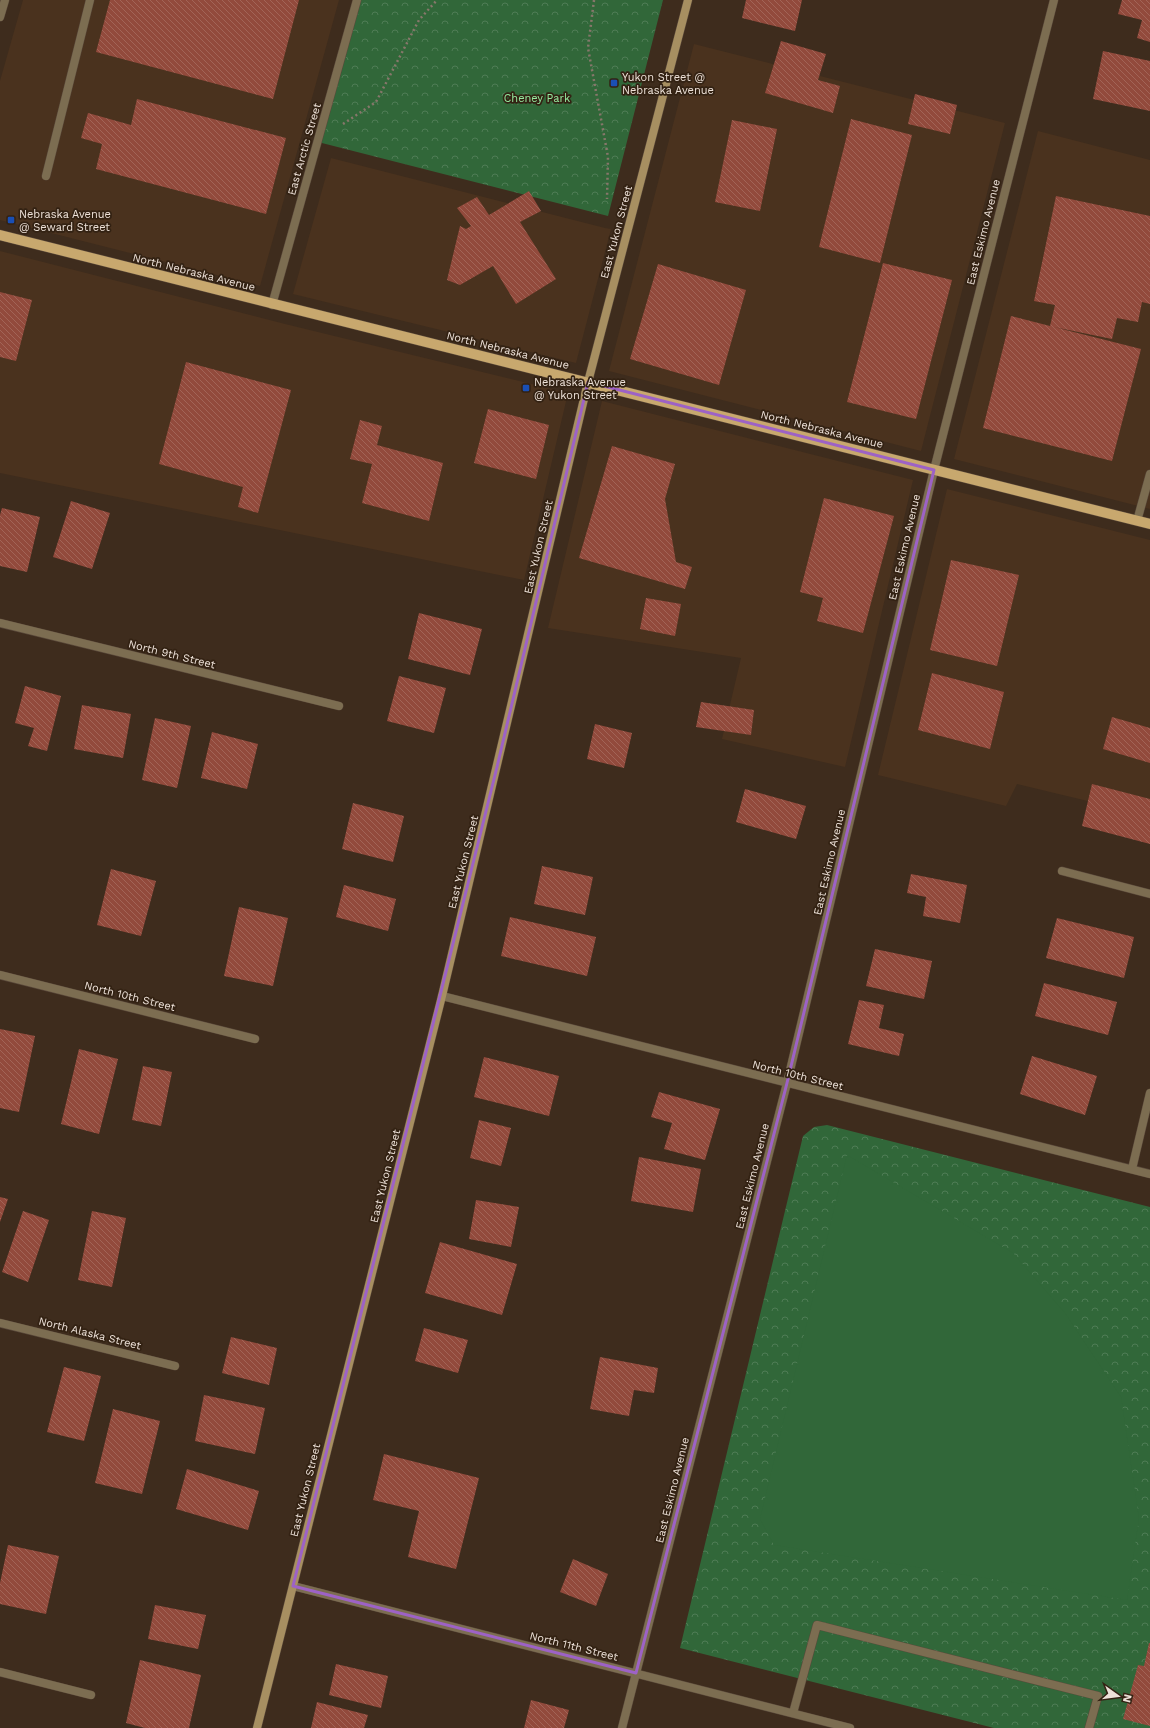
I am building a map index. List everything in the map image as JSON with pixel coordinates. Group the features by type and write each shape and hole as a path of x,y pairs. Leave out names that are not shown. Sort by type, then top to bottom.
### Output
{"main road":[{"name":"North Nebraska Avenue","path":"0,235 272,305 588,382 1150,524"}],"street":[{"path":"0,18 5,0"},
{"path":"46,176 90,0"},
{"name":"East Arctic Street","path":"272,305 357,0"},
{"name":"East Yukon Street","path":"257,1728 442,996 588,382 688,0"},
{"name":"East Eskimo Avenue","path":"622,1728 787,1083 934,470 1054,0"},
{"path":"1137,521 1150,474"},
{"name":"North 9th Street","path":"0,623 339,706"},
{"path":"1062,871 1150,894"},
{"name":"North 10th Street","path":"0,975 255,1039"},
{"name":"North 10th Street","path":"442,996 1150,1174"},
{"path":"1132,1169 1150,1093"},
{"name":"North Alaska Street","path":"0,1323 175,1366"},
{"name":"North 11th Street","path":"292,1586 850,1728"},
{"path":"793,1713 817,1625 1098,1696 1089,1728"},
{"path":"0,1672 91,1695"}],"path":[{"path":"318,142 376,102 419,20 437,0"},
{"path":"594,0 588,48 608,157 607,199"}],"highlighted area":[{"path":"588,382 934,470 787,1083 636,1673 293,1586 497,767"}],"shaded area":[{"path":"23,0 339,0 260,286 0,220 0,81"},
{"path":"694,44 1005,123 921,451 609,371"},
{"path":"1038,131 1150,160 1150,509 954,459"},
{"path":"331,158 611,229 576,363 293,294"},
{"path":"0,251 285,324 568,393 524,580 0,473"},
{"path":"602,401 913,480 845,767 722,739 741,658 548,628"},
{"path":"947,489 1150,540 1150,816 1017,784 1006,806 878,775"}],"green space":[{"name":"Cheney Park","path":"357,0 663,0 608,216 318,142"},
{"path":"827,1125 1150,1207 1150,1728 994,1728 680,1648 803,1136 814,1127"},
{"path":"847,1155 1013,1253 1065,1313 1121,1397 1139,1518 1127,1600 774,1545 760,1519"}],"building":[{"path":"110,0 299,0 273,99 96,52"},
{"path":"746,0 802,0 795,31 742,18"},
{"path":"1122,0 1150,0 1150,42 1137,38 1142,20 1118,14"},
{"path":"781,41 826,54 818,80 840,86 833,113 765,93"},
{"path":"1103,51 1150,61 1150,111 1093,99"},
{"path":"915,94 957,105 950,134 908,124"},
{"path":"137,99 286,138 266,214 96,169 102,144 81,138 88,113 131,125"},
{"path":"851,119 912,135 880,263 819,247"},
{"path":"732,120 777,129 760,211 715,202"},
{"path":"529,191 541,211 520,222 556,279 516,304 493,266 460,285 447,280 460,226 466,229 471,226 457,208 477,197 489,215"},
{"path":"1056,196 1150,216 1150,304 1142,302 1138,322 1117,318 1112,339 1054,327 1141,349 1112,461 983,428 1011,316 1050,326 1055,305 1034,301"},
{"path":"883,263 952,280 916,419 847,402"},
{"path":"658,264 746,290 719,385 630,359"},
{"path":"0,292 32,300 16,361 0,357"},
{"path":"186,362 291,390 258,513 238,507 243,487 159,464"},
{"path":"488,409 549,425 536,479 474,463"},
{"path":"360,420 382,426 377,445 443,463 429,521 362,503 372,464 350,459"},
{"path":"612,446 675,464 665,499 676,562 692,567 685,589 579,558"},
{"path":"824,498 894,516 863,633 817,621 823,598 800,592"},
{"path":"71,501 110,513 92,569 53,557"},
{"path":"2,508 40,517 27,572 0,566 0,515"},
{"path":"951,560 1019,575 997,666 930,650"},
{"path":"646,598 681,604 675,636 640,629"},
{"path":"419,613 482,629 470,675 408,659"},
{"path":"932,673 1004,692 990,749 918,730"},
{"path":"399,676 446,688 434,733 387,721"},
{"path":"25,686 61,696 47,751 28,746 34,728 15,723"},
{"path":"701,702 754,710 751,735 696,727"},
{"path":"82,705 131,714 123,758 74,749"},
{"path":"1112,717 1150,728 1150,763 1103,749"},
{"path":"155,718 191,726 177,788 142,780"},
{"path":"595,724 632,733 624,768 587,759"},
{"path":"212,732 258,744 247,789 201,778"},
{"path":"1092,784 1150,799 1150,844 1082,826"},
{"path":"745,789 806,806 796,839 736,822"},
{"path":"353,803 404,816 393,862 342,849"},
{"path":"542,866 593,877 585,915 534,904"},
{"path":"111,869 156,881 141,936 97,925"},
{"path":"911,874 967,885 960,923 923,916 926,897 907,893"},
{"path":"344,885 396,899 388,931 336,917"},
{"path":"239,907 288,918 273,986 224,976"},
{"path":"510,917 596,937 587,976 501,956"},
{"path":"1057,918 1134,937 1124,978 1046,958"},
{"path":"875,949 932,961 924,999 866,986"},
{"path":"1044,983 1117,1002 1108,1035 1035,1016"},
{"path":"859,1000 884,1005 879,1028 904,1034 899,1056 848,1044"},
{"path":"0,1029 35,1036 19,1112 0,1108"},
{"path":"79,1049 118,1059 99,1134 61,1124"},
{"path":"1032,1056 1097,1076 1085,1115 1020,1094"},
{"path":"484,1057 559,1076 549,1116 474,1097"},
{"path":"143,1066 172,1072 161,1126 132,1120"},
{"path":"659,1092 720,1109 705,1160 664,1149 672,1123 651,1117"},
{"path":"479,1120 511,1128 501,1166 470,1158"},
{"path":"639,1157 701,1169 693,1212 631,1201"},
{"path":"0,1197 8,1199 0,1222"},
{"path":"476,1200 519,1207 511,1247 469,1239"},
{"path":"23,1211 49,1220 28,1282 2,1272"},
{"path":"92,1211 126,1218 112,1287 78,1280"},
{"path":"440,1242 517,1264 502,1315 425,1293"},
{"path":"424,1328 468,1340 458,1373 415,1361"},
{"path":"231,1337 277,1348 269,1385 222,1373"},
{"path":"600,1357 658,1368 654,1393 634,1390 629,1416 590,1409"},
{"path":"64,1367 101,1376 84,1441 47,1432"},
{"path":"204,1395 265,1408 255,1454 195,1441"},
{"path":"113,1409 160,1421 142,1494 95,1483"},
{"path":"384,1454 479,1478 456,1569 408,1557 419,1511 373,1500"},
{"path":"187,1469 259,1491 248,1530 176,1509"},
{"path":"8,1545 59,1556 46,1614 0,1604 0,1583"},
{"path":"573,1559 608,1574 596,1606 560,1592"},
{"path":"155,1605 206,1615 198,1649 148,1639"},
{"path":"1149,1643 1150,1726 1123,1719 1138,1665 1144,1666"},
{"path":"140,1660 201,1675 189,1728 145,1728 126,1723"},
{"path":"336,1664 388,1676 381,1708 329,1695"},
{"path":"531,1700 569,1710 564,1728 524,1728"},
{"path":"317,1702 368,1715 364,1728 311,1728"}],"place":[{"name":"Yukon Street @ Nebraska Avenue","path":"614,83"},
{"name":"Nebraska Avenue @ Seward Street","path":"11,220"},
{"name":"Nebraska Avenue @ Yukon Street","path":"526,388"}]}
